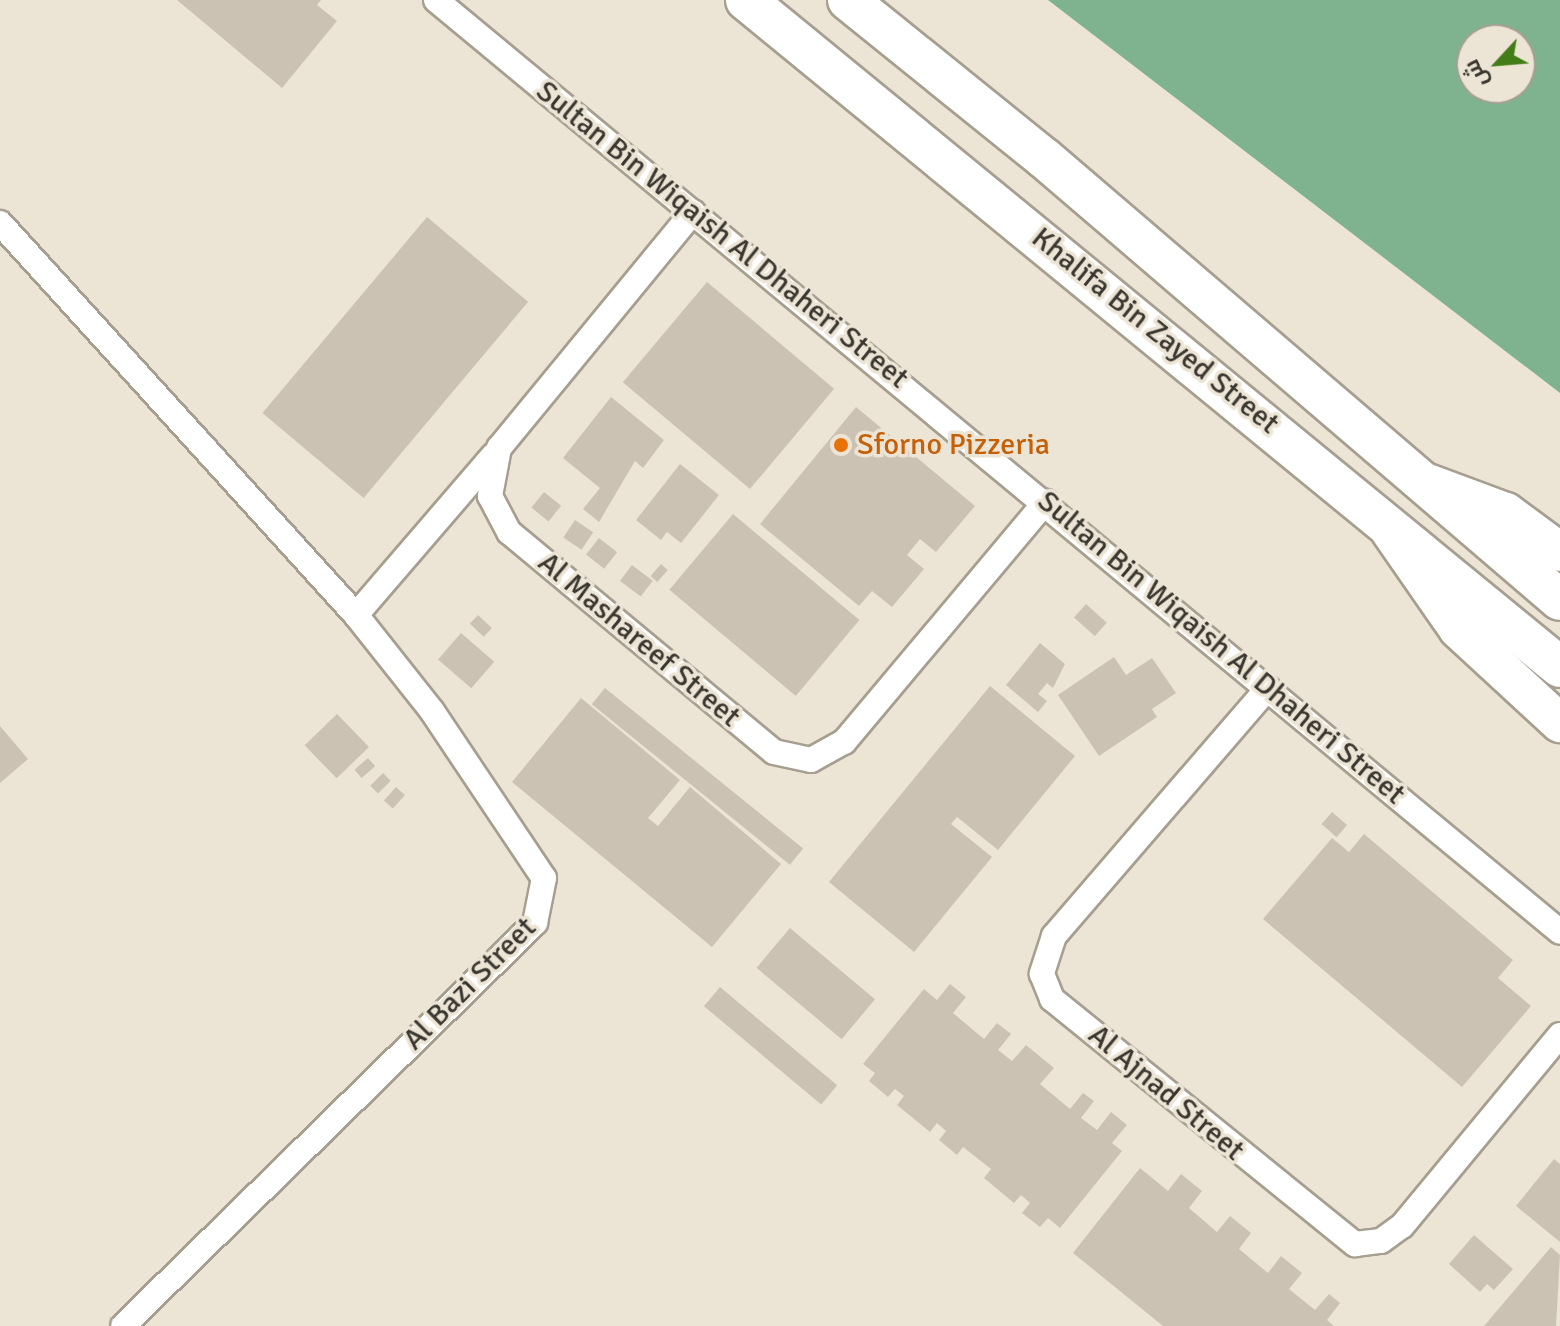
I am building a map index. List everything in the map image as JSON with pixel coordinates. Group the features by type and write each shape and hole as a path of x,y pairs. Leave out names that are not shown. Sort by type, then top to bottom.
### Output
{"highway":[{"name":"Khalifa Bin Zayed Street","path":"746,0 1382,514 1560,667"},
{"name":"Khalifa Bin Zayed Street","path":"848,0 1560,600"}],"main road":[{"path":"1422,481 1506,512 1560,552"},
{"path":"1382,514 1448,617 1560,723"}],"street":[{"name":"Sultan Bin Wiqaish Al Dhaheri Street","path":"436,0 1046,501 1560,932"},
{"name":"Al Mashareef Street","path":"693,212 499,448 490,496 509,532 774,752 798,760 823,757 844,742 1046,501"},
{"path":"0,223 356,615 499,448"},
{"name":"Al Bazi Street","path":"123,1326 543,909 538,863 356,615"},
{"name":"Al Ajnad Street","path":"1268,688 1046,947 1042,974 1052,999 1355,1244 1381,1241 1402,1226 1560,1035"}],"green space":[{"path":"1048,0 1560,0 1560,393"}],"building":[{"path":"177,0 321,0 317,5 337,21 282,88"},
{"path":"427,217 528,302 364,498 262,413"},
{"path":"707,282 834,389 750,489 623,382"},
{"path":"611,397 664,440 643,468 635,461 599,522 583,509 600,488 563,458"},
{"path":"856,407 975,506 936,552 920,539 907,555 924,569 892,607 872,591 859,606 760,524"},
{"path":"680,464 719,495 681,543 667,532 661,540 636,520"},
{"path":"544,492 561,506 549,521 531,508"},
{"path":"733,514 859,620 796,696 669,590"},
{"path":"575,520 593,532 581,550 563,537"},
{"path":"599,538 617,552 604,569 586,555"},
{"path":"661,564 668,570 657,582 651,576"},
{"path":"632,565 653,581 641,597 620,581"},
{"path":"1086,604 1107,623 1095,636 1074,617"},
{"path":"478,615 492,628 484,637 470,624"},
{"path":"461,633 494,662 471,688 438,659"},
{"path":"1040,643 1065,664 1053,688 1047,683 1038,694 1047,701 1038,712 1006,685"},
{"path":"1114,657 1126,675 1152,658 1176,693 1152,709 1157,717 1099,756 1058,695"},
{"path":"990,686 1075,756 998,850 957,817 951,824 992,857 914,952 829,882"},
{"path":"605,688 803,848 790,865 592,704"},
{"path":"581,698 680,780 648,818 658,826 690,787 781,864 712,947 512,782"},
{"path":"337,714 369,747 337,778 305,745"},
{"path":"0,726 28,759 0,783"},
{"path":"368,758 375,766 362,778 354,770"},
{"path":"383,773 391,781 378,794 370,786"},
{"path":"396,787 405,795 393,808 384,800"},
{"path":"1332,812 1347,825 1337,837 1322,824"},
{"path":"1364,834 1513,960 1498,978 1531,1006 1462,1087 1263,919 1332,838 1349,852"},
{"path":"790,928 875,999 842,1039 757,968"},
{"path":"950,984 966,997 953,1013 984,1039 997,1023 1011,1034 998,1050 1012,1061 1026,1045 1054,1068 1040,1084 1070,1109 1083,1093 1094,1101 1081,1118 1097,1130 1111,1112 1127,1125 1112,1143 1122,1151 1060,1228 1048,1218 1040,1227 1022,1213 1030,1203 1021,1195 1014,1203 984,1178 991,1169 963,1147 957,1155 939,1140 946,1131 937,1123 930,1132 897,1105 904,1096 895,1089 888,1097 869,1081 875,1073 863,1064 924,989 937,1000"},
{"path":"720,987 837,1085 821,1104 704,1006"},
{"path":"1554,1159 1560,1164 1560,1242 1516,1206"},
{"path":"1140,1168 1168,1191 1181,1174 1202,1191 1189,1208 1217,1232 1230,1216 1251,1233 1239,1249 1268,1273 1281,1256 1302,1273 1289,1289 1315,1310 1329,1294 1340,1303 1327,1320 1334,1326 1163,1326 1073,1253"},
{"path":"1474,1235 1513,1269 1494,1290 1487,1284 1480,1292 1449,1264"},
{"path":"1551,1247 1560,1255 1556,1326 1484,1326"}],"place":[{"name":"Sforno Pizzeria","path":"841,445"}]}
